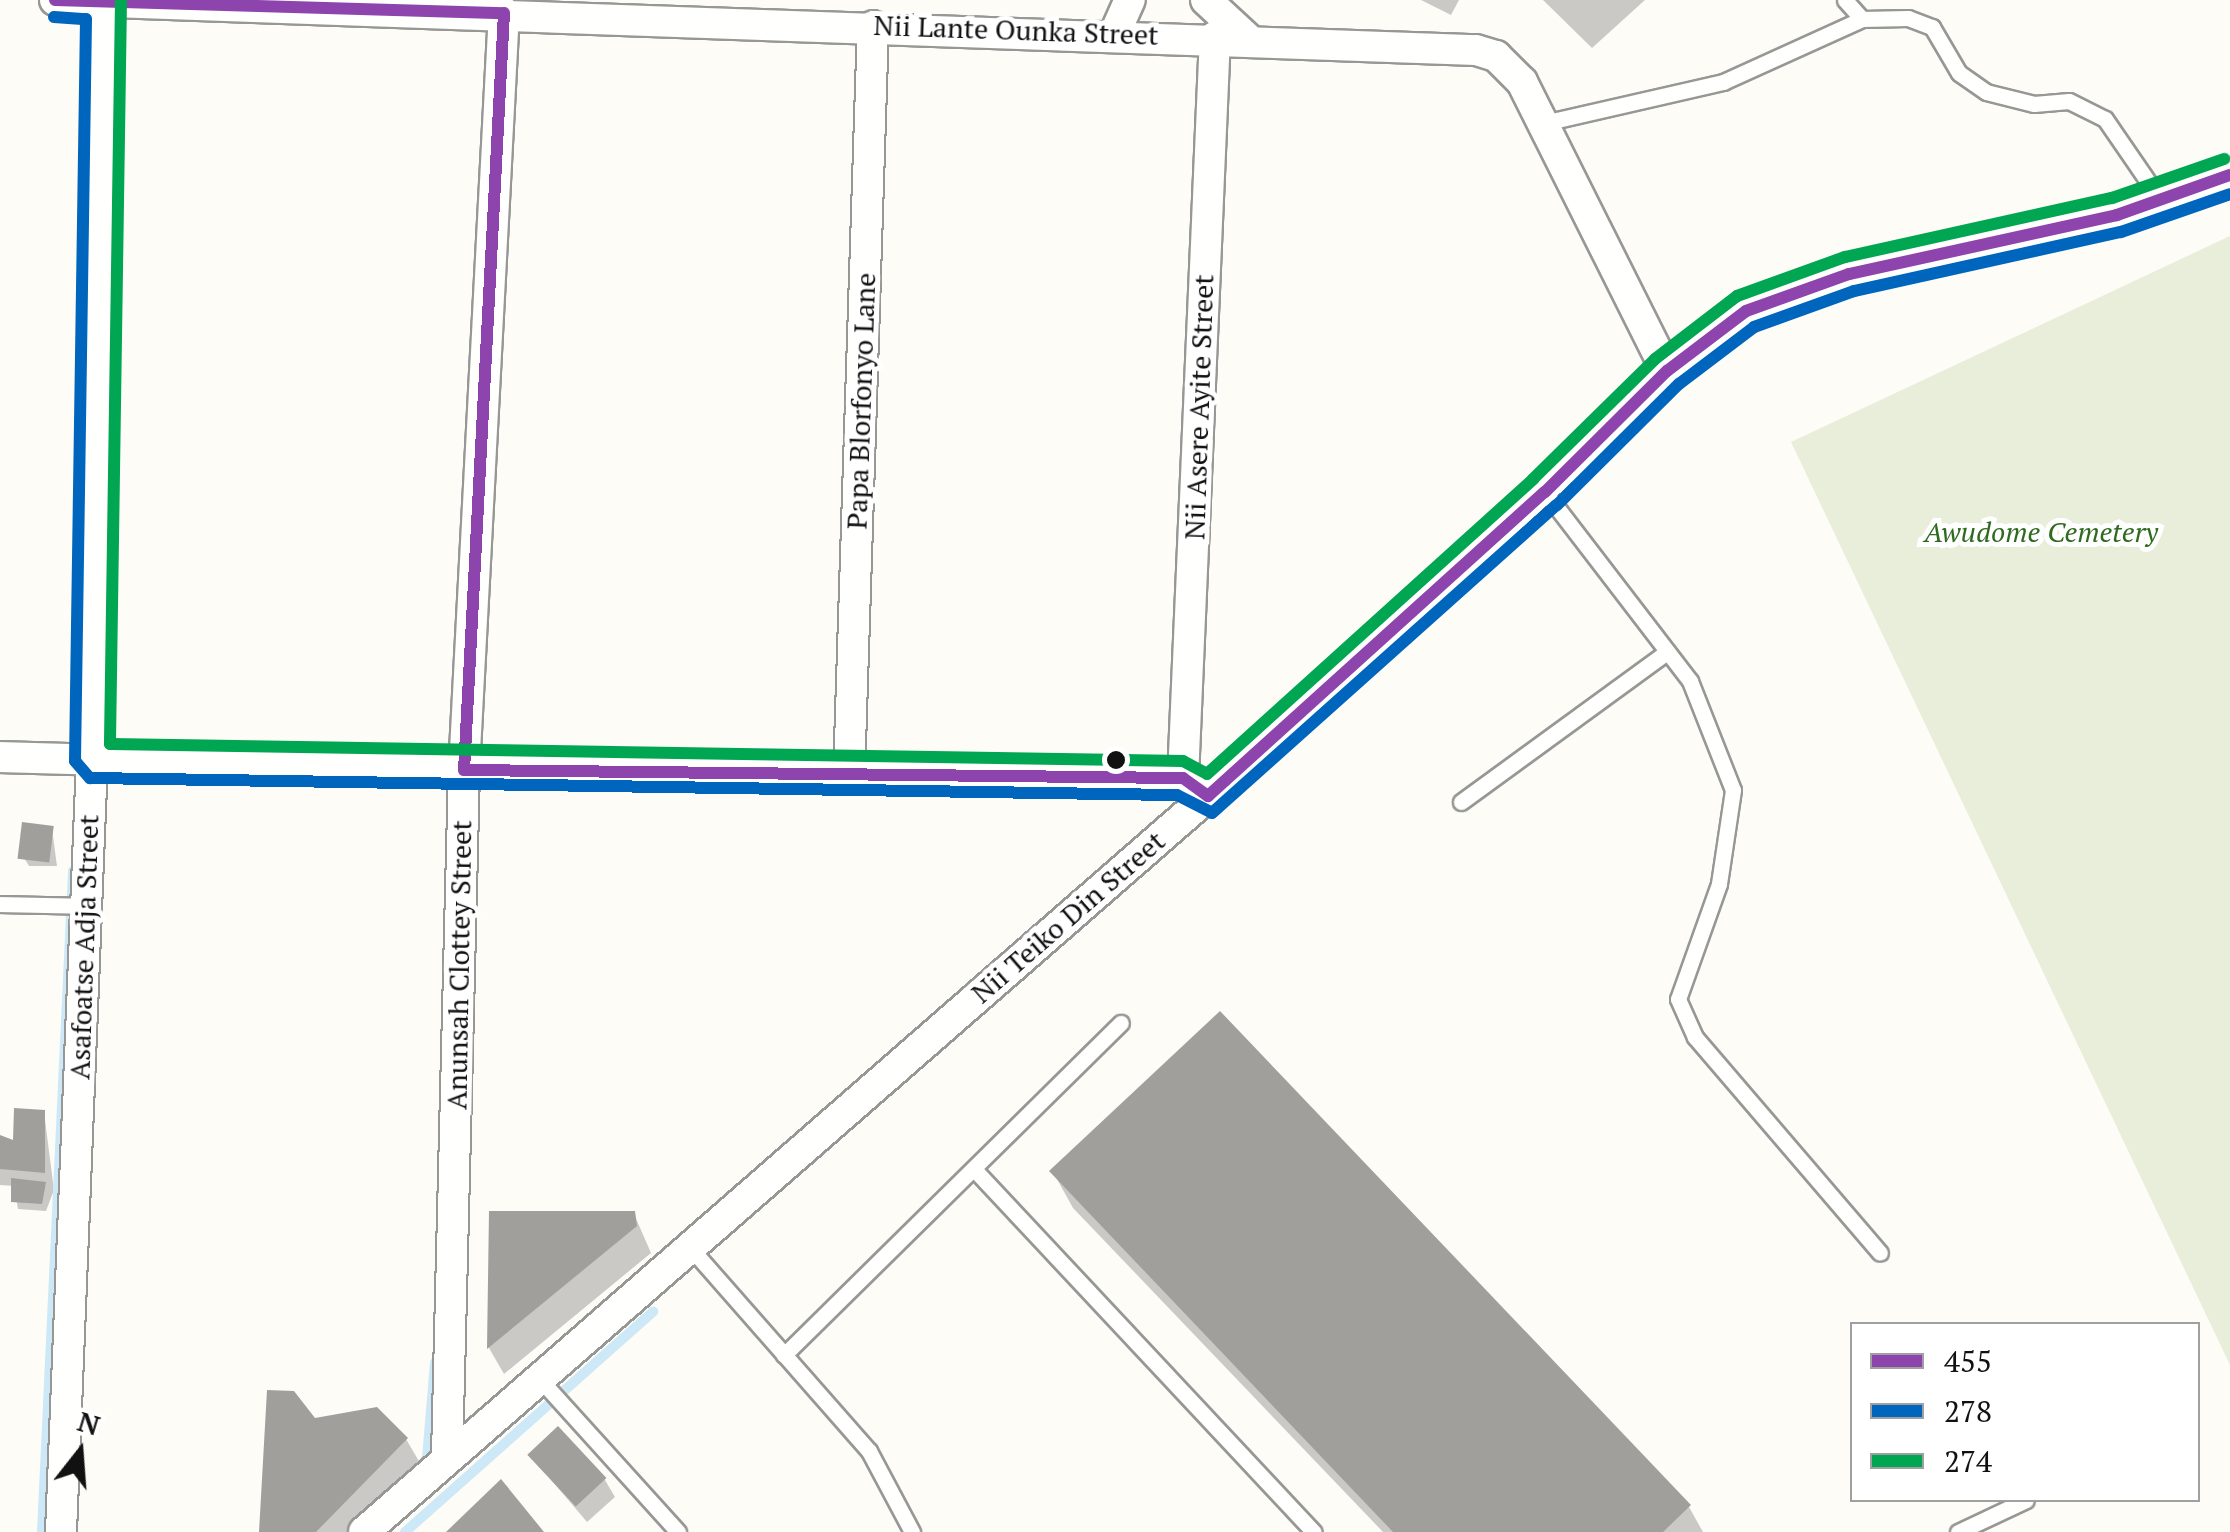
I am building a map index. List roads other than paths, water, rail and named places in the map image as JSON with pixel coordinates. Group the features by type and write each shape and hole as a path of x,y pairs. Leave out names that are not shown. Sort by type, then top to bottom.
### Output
{"street":[{"name":"Nii Lante Ounka Street","path":"55,0 498,7 1476,50 1511,66 1544,123 1666,371"},
{"path":"1115,33 1130,0"},
{"path":"1206,0 1248,38"},
{"name":"Asafoatse Adja Street","path":"61,1532 92,761 104,2"},
{"name":"Anunsah Clottey Street","path":"447,1456 464,770 498,7"},
{"name":"Papa Blorfonyo Lane","path":"849,776 873,26"},
{"name":"Nii Asere Ayite Street","path":"1183,778 1214,37"},
{"name":"Nii Teiko Din Street","path":"364,1532 688,1245 1208,796 1545,492 1666,371 1746,311 1834,280 2162,202 2230,175"},
{"path":"0,757 464,770 1183,778 1208,796"}],"lane":[{"path":"1845,0 1862,19"},
{"path":"1544,123 1723,82 1862,19 1908,18 1932,27 1958,73 1986,92 2008,100 2086,105 2121,139 2162,202"},
{"path":"1545,492 1690,681 1733,790 1719,884 1678,999 1695,1037 1880,1253"},
{"path":"1462,802 1667,652"},
{"path":"0,904 86,906"},
{"path":"784,1355 1121,1023"},
{"path":"974,1169 1314,1532"},
{"path":"688,1245 869,1451 912,1532"},
{"path":"538,1377 678,1532"},
{"path":"1958,1532 2022,1502"}],"waterway":[{"path":"42,1532 73,871"},
{"path":"405,1532 653,1312"},
{"path":"420,1467 427,1458 435,1362"}],"park label":[{"name":"Awudome Cemetery","path":"2041,532"}]}
